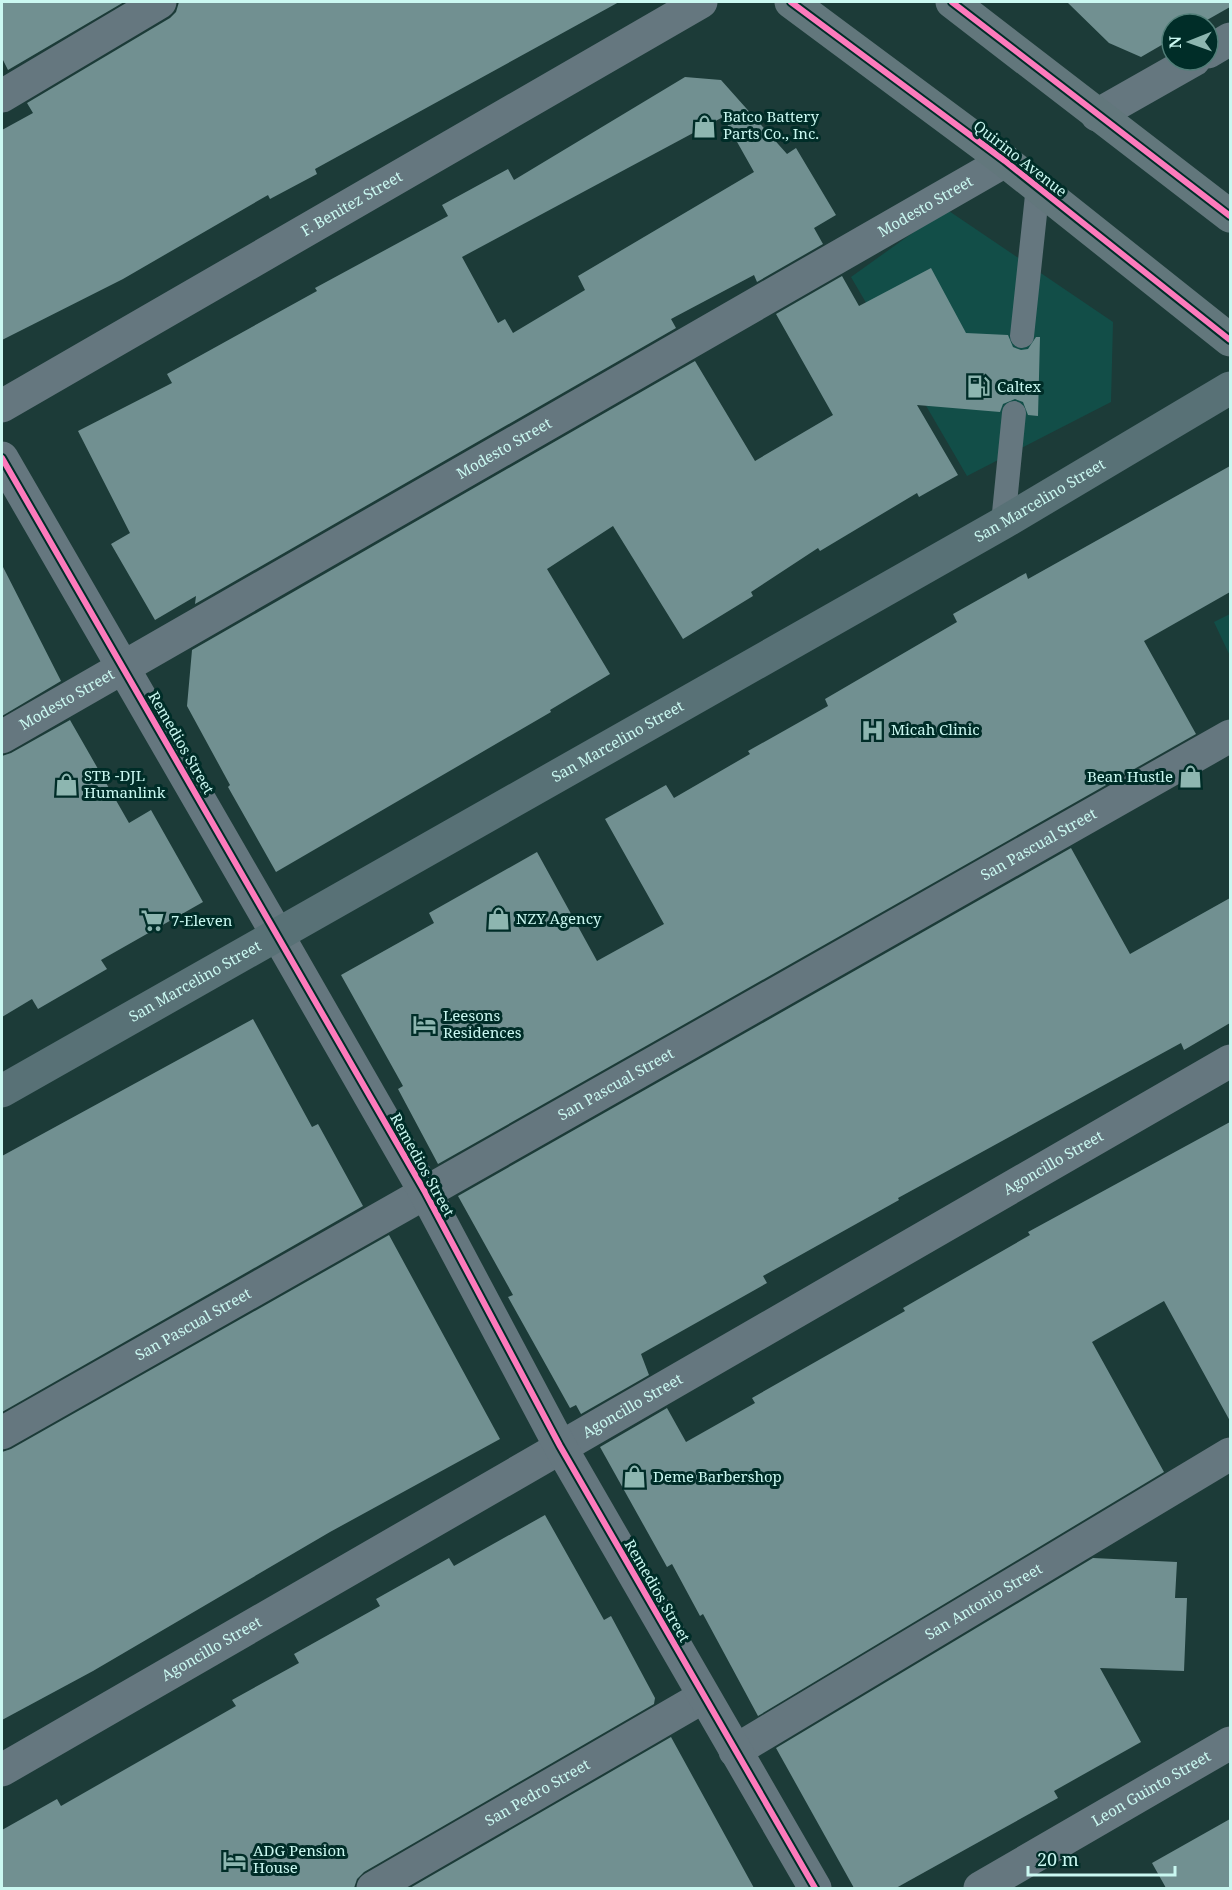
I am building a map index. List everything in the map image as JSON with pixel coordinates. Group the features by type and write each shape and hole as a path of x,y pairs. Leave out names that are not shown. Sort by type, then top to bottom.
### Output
{"main road":[{"name":"Quirino Avenue","path":"791,2 1038,186 1230,340"},
{"path":"952,2 1230,216"},
{"name":"San Marcelino Street","path":"2,1091 1003,523 1230,388"}],"street":[{"path":"2,96 160,2"},
{"name":"F. Benitez Street","path":"2,406 701,2"},
{"path":"1097,115 1173,72"},
{"name":"Modesto Street","path":"2,737 1005,161"},
{"name":"Remedios Street","path":"2,458 425,1192 560,1446 815,1888"},
{"name":"San Pascual Street","path":"2,1433 1230,736"},
{"name":"Agoncillo Street","path":"2,1770 1230,1061"},
{"name":"San Antonio Street","path":"735,1751 1230,1454"},
{"name":"San Pedro Street","path":"373,1888 704,1697"},
{"name":"Leon Guinto Street","path":"980,1888 1230,1743"}],"lane":[{"path":"1022,336 1038,186"},
{"path":"1003,523 1014,413"}],"shaded area":[{"path":"946,209 1113,322 1111,402 967,476 851,277"},
{"path":"1230,614 1230,656 1214,622"}],"building":[{"path":"2,2 124,2 8,70 2,58"},
{"path":"179,2 619,2 315,169 317,174 270,199 268,195 123,279 2,340 2,130 33,113 27,103 170,18 176,12"},
{"path":"1067,2 1230,2 1230,7 1220,13 1160,12 1160,46 1141,57 1109,43"},
{"path":"685,77 721,80 787,154 796,148 836,215 814,228 823,244 757,282 754,275 671,319 676,328 195,604 196,596 155,620 111,544 130,533 78,431 172,383 167,374 317,291 315,288 448,216 442,205 508,169 514,180","holes":["723,117 754,172 578,276 585,290 513,333 505,319 498,323 462,257"]},
{"path":"931,268 966,333 1008,335 1013,347 1021,350 1028,349 1036,337 1040,337 1038,416 1028,415 1023,402 1015,399 1003,404 1000,412 917,405 958,475 919,497 917,493 820,551 818,548 751,592 753,596 683,639 613,526 547,569 610,674 550,710 551,712 276,872 228,787 230,785 187,706 192,650 695,361 755,461 833,415 776,314 842,276 859,306"},
{"path":"1230,466 1230,592 1144,641 1196,734 438,1164 398,1089 403,1086 341,975 434,923 429,913 537,852 597,961 664,924 605,819 666,785 674,798 750,754 748,751 828,706 825,699 957,622 953,614 1026,573 1028,579"},
{"path":"2,565 61,681 2,716"},
{"path":"70,720 129,823 151,810 203,902 101,960 107,969 38,1009 32,999 2,1017 2,756"},
{"path":"1071,848 1130,954 1230,898 1230,1023 1184,1050 1181,1043 898,1198 899,1200 763,1276 767,1283 641,1354 649,1375 581,1414 576,1405 570,1408 508,1297 513,1295 458,1196"},
{"path":"253,1019 312,1127 318,1124 363,1206 2,1412 2,1156"},
{"path":"1230,1122 1230,1421 1164,1301 1092,1342 1164,1472 758,1716 703,1614 700,1616 672,1564 667,1567 600,1447 667,1408 686,1442 755,1403 752,1398 905,1311 903,1308 1030,1235 1028,1232"},
{"path":"389,1235 500,1439 330,1532 93,1671 2,1720 2,1452"},
{"path":"545,1515 604,1620 611,1616 655,1698 654,1704 364,1872 357,1879 354,1888 2,1888 2,1830 57,1799 61,1806 236,1706 232,1700 299,1663 294,1654 380,1606 376,1599 449,1558 454,1566"},
{"path":"1093,1558 1177,1562 1175,1598 1187,1598 1184,1671 1100,1668 1141,1742 1054,1791 1058,1798 896,1888 854,1888 776,1748"},
{"path":"671,1737 754,1888 410,1888"},
{"path":"1230,1819 1230,1888 1166,1888 1152,1863"}],"cycle path":[{"path":"791,2 1005,161 1230,340"},
{"path":"952,2 1230,216"},
{"path":"2,458 425,1192 560,1446 815,1888"}],"place":[{"name":"Batco Battery Parts Co., Inc.","path":"705,126"},
{"name":"Caltex","path":"979,387"},
{"name":"Micah Clinic","path":"873,730"},
{"name":"Bean Hustle","path":"1191,777"},
{"name":"STB -DJL Humanlink","path":"66,785"},
{"name":"NZY Agency","path":"498,919"},
{"name":"7-Eleven","path":"153,921"},
{"name":"Leesons Residences","path":"425,1025"},
{"name":"Deme Barbershop","path":"635,1477"},
{"name":"ADG Pension House","path":"235,1860"}]}
